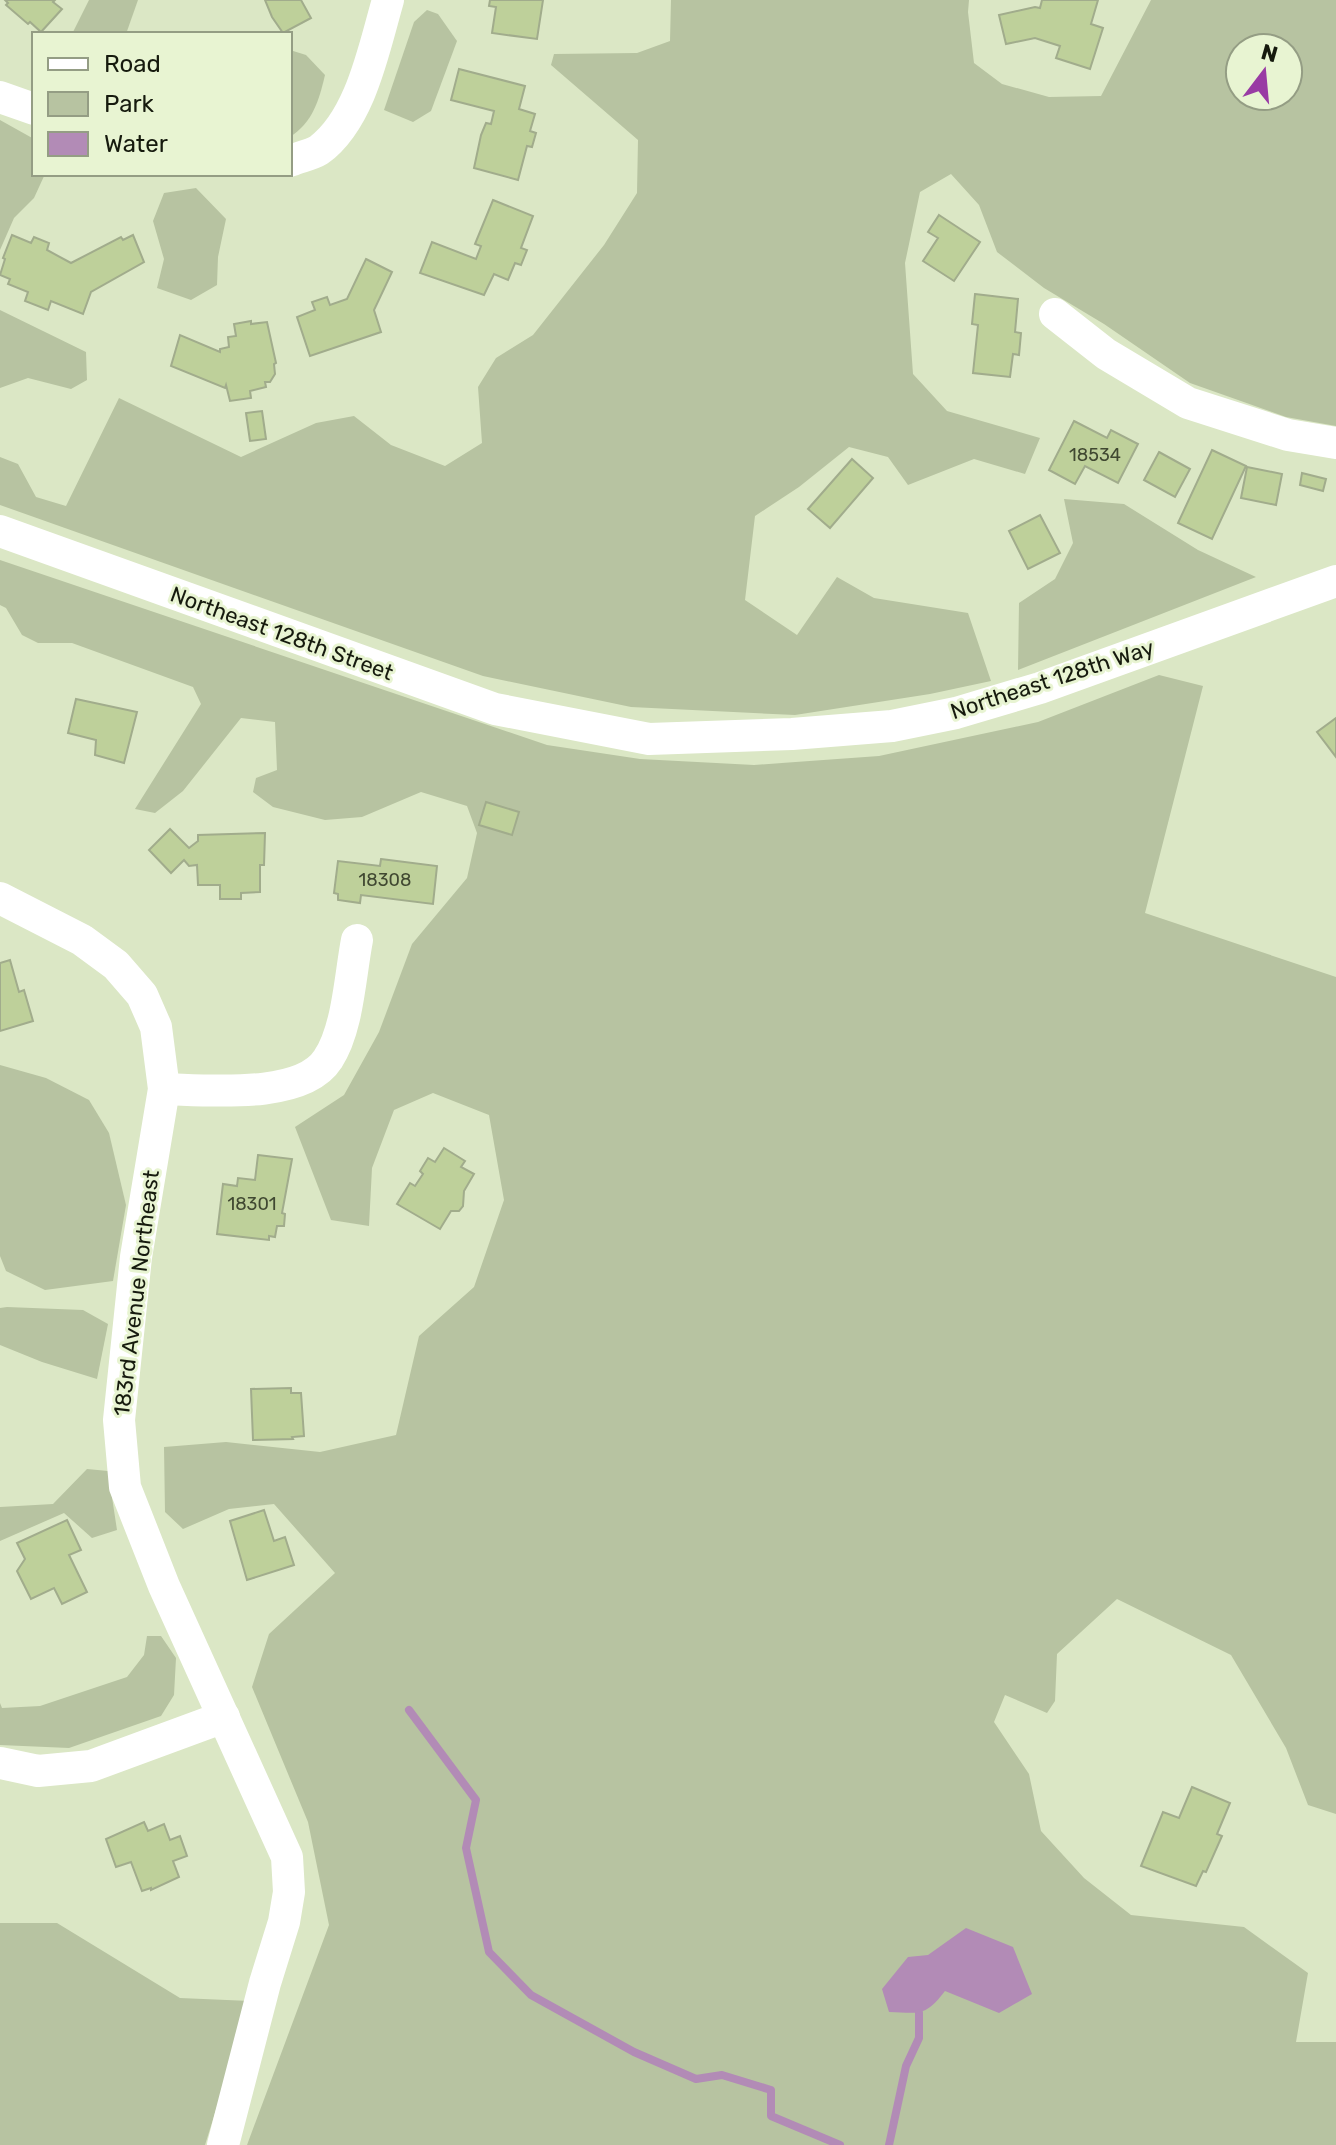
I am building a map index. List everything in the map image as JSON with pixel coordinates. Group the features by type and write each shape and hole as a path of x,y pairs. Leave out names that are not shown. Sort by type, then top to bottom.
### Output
{"street":[{"path":"292,160 318,150 353,110 388,0"},
{"path":"0,97 32,108"},
{"path":"1055,314 1106,354 1188,403 1288,435 1336,443"},
{"name":"Northeast 128th Street","path":"0,531 495,709 568,725"},
{"name":"Northeast 128th Way","path":"568,725 649,739 792,734 892,726 1012,698 1336,581"},
{"name":"183rd Avenue Northeast","path":"0,898 82,940 116,965 142,995 156,1027 164,1089 136,1257 119,1420 125,1487 164,1586 287,1857 289,1892 284,1922 223,2145"},
{"path":"164,1089 262,1090 302,1080 327,1061 341,1030 357,940"},
{"path":"0,1763 38,1771 91,1766 224,1717"}],"green space":[{"path":"89,0 138,0 127,32 73,32"},
{"path":"671,0 969,0 974,63 1002,84 1049,97 1101,96 1151,0 1336,0 1336,426 1286,417 1190,383 1104,324 1044,288 997,252 979,205 951,174 920,192 905,263 913,374 947,411 1040,438 1025,474 974,459 908,485 888,457 849,447 799,487 755,516 745,600 797,635 837,577 874,598 968,613 991,681 795,715 631,707 483,676 0,505 0,457 18,464 36,497 66,506 119,398 241,457 316,423 354,416 391,445 445,466 482,443 478,387 496,358 533,335 604,245 637,193 638,140 551,65 554,54 637,53 670,41"},
{"path":"427,10 438,14 457,41 431,111 413,122 384,110 414,22"},
{"path":"292,51 306,55 325,75 310,117 292,136"},
{"path":"0,120 32,138 32,176 44,176 34,198 14,218 0,250"},
{"path":"196,188 226,219 218,257 217,285 191,300 157,288 164,259 153,221 164,193"},
{"path":"0,310 86,352 87,380 71,389 28,378 0,388"},
{"path":"1064,499 1124,504 1198,550 1256,577 1018,670 1019,603 1055,579 1073,543"},
{"path":"0,560 547,745 640,759 754,765 879,756 1038,722 1159,675 1203,686 1145,913 1336,977 1336,1814 1308,1805 1286,1748 1231,1655 1117,1599 1057,1654 1055,1701 1047,1713 1005,1695 994,1722 1029,1774 1041,1831 1084,1878 1131,1915 1244,1927 1308,1973 1296,2042 1336,2042 1336,2145 247,2145 329,1925 308,1822 252,1687 269,1634 335,1573 274,1504 229,1509 183,1529 165,1512 164,1447 226,1442 320,1452 396,1435 419,1336 474,1287 504,1200 489,1115 433,1093 394,1110 372,1168 369,1226 331,1220 295,1127 344,1095 379,1032 412,944 467,878 477,833 467,806 421,792 362,817 325,820 273,807 253,792 256,778 277,770 275,722 241,718 183,791 155,813 135,809 201,704 193,687 72,643 38,643 22,635 6,608 0,605"},
{"path":"0,1065 46,1078 89,1100 109,1133 126,1205 113,1281 45,1290 6,1271 0,1256"},
{"path":"0,1308 83,1310 108,1324 97,1379 0,1345"},
{"path":"87,1469 108,1471 117,1530 92,1538 64,1513 0,1541 0,1507 53,1504"},
{"path":"147,1636 161,1636 176,1658 174,1695 161,1716 69,1748 0,1745 0,1703 2,1708 40,1706 127,1677 144,1655"},
{"path":"0,1923 57,1923 180,1998 250,2001 205,2145 0,2145"}],"water":[{"path":"966,1928 1013,1947 1032,1994 999,2013 945,1991 921,2012 889,2012 882,1989 908,1957 928,1955"}],"building":[{"path":"5,0 55,0 53,2 62,9 41,32 6,5"},
{"path":"265,0 301,0 311,18 282,32"},
{"path":"490,0 543,0 537,39 492,33 496,7 489,6"},
{"path":"1042,0 1098,0 1091,24 1103,28 1090,69 1056,58 1060,46 1035,38 1006,44 999,15 1040,8"},
{"path":"459,69 525,86 519,109 535,114 530,131 536,133 532,147 527,146 518,180 474,168 481,135 486,123 491,124 494,111 451,100"},
{"path":"493,200 533,216 521,248 527,250 521,265 515,263 508,280 494,274 484,295 420,273 432,242 476,259 481,246 475,244"},
{"path":"939,215 980,242 954,281 923,261 938,238 928,232"},
{"path":"12,235 31,243 34,237 49,243 47,250 71,263 121,237 123,240 133,235 144,262 91,292 83,314 51,301 48,310 25,301 28,292 8,284 10,279 0,275"},
{"path":"366,259 392,272 374,310 381,332 310,356 297,317 315,310 312,302 327,297 330,305 347,299"},
{"path":"975,294 1018,299 1015,332 1021,333 1019,355 1013,354 1010,377 973,373 978,325 972,324"},
{"path":"251,321 251,324 267,322 276,363 270,382 265,382 266,387 250,391 251,398 230,401 226,385 225,388 171,366 180,335 220,352 220,349 229,347 228,337 236,336 234,324"},
{"path":"262,411 266,439 250,441 246,413"},
{"path":"1074,421 1107,438 1111,430 1138,444 1118,483 1085,466 1075,484 1049,470"},
{"path":"1212,450 1246,466 1212,539 1178,523"},
{"path":"1159,452 1190,469 1175,497 1144,480"},
{"path":"852,459 873,478 830,528 808,509"},
{"path":"1247,467 1282,474 1276,505 1241,498"},
{"path":"1302,473 1326,479 1323,491 1300,485"},
{"path":"1040,515 1060,553 1028,569 1009,531"},
{"path":"76,699 137,712 124,763 95,755 96,740 68,733"},
{"path":"1336,718 1336,757 1317,732"},
{"path":"486,802 519,812 512,835 479,825"},
{"path":"170,829 189,848 198,841 198,835 265,833 260,892 241,893 241,899 220,899 220,885 198,885 197,865 189,866 184,860 171,873 149,850"},
{"path":"381,859 437,866 433,904 361,895 360,903 338,900 338,894 334,893 338,861 380,866"},
{"path":"10,960 19,992 24,990 33,1021 0,1031 0,963"},
{"path":"444,1148 465,1161 461,1167 474,1174 464,1191 463,1206 459,1211 451,1211 440,1229 397,1204 410,1183 415,1186 428,1158 435,1162"},
{"path":"258,1155 292,1159 282,1213 285,1214 284,1226 277,1226 275,1237 269,1236 269,1240 217,1234 223,1184 237,1186 238,1178 255,1180"},
{"path":"291,1388 291,1393 301,1393 304,1436 253,1440 251,1389"},
{"path":"264,1510 274,1541 285,1537 294,1565 247,1580 230,1521"},
{"path":"67,1520 81,1550 69,1555 87,1592 62,1604 54,1588 31,1599 17,1571 25,1559 17,1543"},
{"path":"1192,1787 1230,1803 1217,1834 1222,1836 1206,1872 1203,1871 1196,1886 1141,1866 1163,1812 1179,1818"},
{"path":"144,1822 148,1831 164,1824 170,1840 180,1836 187,1856 173,1861 179,1877 142,1891 131,1862 116,1867 106,1839"}],"waterway":[{"path":"409,1710 476,1800 466,1848 489,1952 531,1995 634,2052 696,2079 722,2075 771,2090 771,2116 840,2145"},
{"path":"889,2145 906,2066 919,2038 919,2013"}]}
